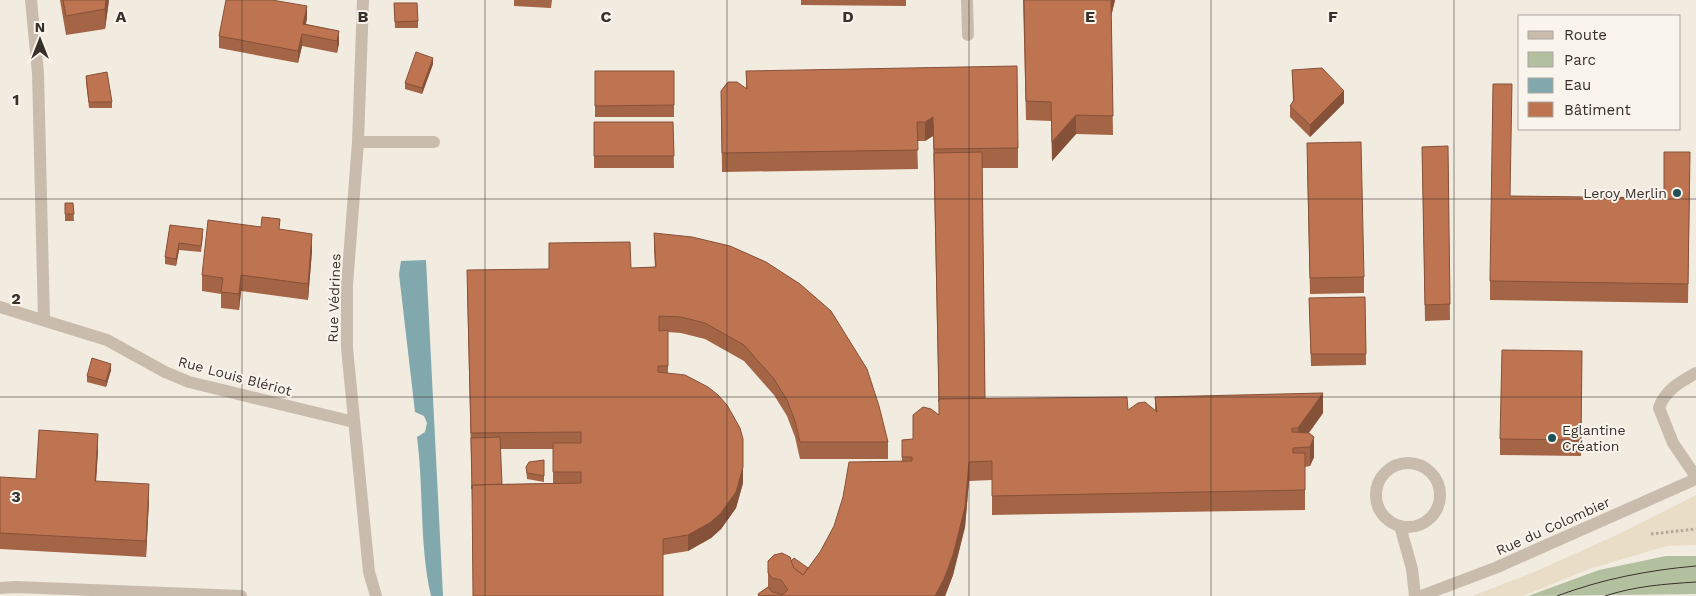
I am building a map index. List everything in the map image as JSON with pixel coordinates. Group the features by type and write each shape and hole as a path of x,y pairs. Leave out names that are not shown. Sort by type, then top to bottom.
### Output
{"street":[{"path":"31,0 38,74 44,320"},
{"name":"Rue Védrines","path":"363,0 358,142 347,294 347,348 369,572 376,596"},
{"path":"967,0 968,35"},
{"path":"358,142 434,142"},
{"name":"Rue Louis Blériot","path":"0,307 107,340 165,372 189,382 354,422"},
{"path":"1696,373 1672,388 1663,398 1659,408 1674,442 1696,478"},
{"path":"1400,526 1411,527 1422,524 1431,518 1437,509 1440,499 1440,488 1436,478 1419,464 1397,465 1380,480 1376,490 1380,511 1386,518 1400,526 1412,569 1415,596"},
{"name":"Rue du Colombier","path":"1421,596 1495,568 1696,478"},
{"path":"0,588 16,587 242,596"}],"path":[{"path":"1651,534 1696,529"}],"green space":[{"path":"1666,556 1696,556 1696,594 1528,596 1599,570"}],"shaded area":[{"path":"1696,495 1696,545 1667,546 1589,569 1523,596 1472,596 1532,573 1621,533"}],"water":[{"path":"426,260 443,596 431,596 427,576 417,437 425,432 427,423 424,416 415,412 399,274 401,261"}],"building":[{"path":"63,0 106,0 105,9 66,16"},
{"path":"226,0 272,0 307,6 303,24 339,31 337,41 302,34 298,51 219,36"},
{"path":"1024,0 1111,0 1113,116 1076,115 1052,142 1051,102 1026,101"},
{"path":"394,3 417,3 418,21 395,22"},
{"path":"416,52 433,58 422,88 405,83"},
{"path":"1017,66 1018,148 934,149 933,117 925,122 917,122 918,150 722,153 721,91 728,82 737,82 747,89 746,71"},
{"path":"1322,68 1344,91 1310,125 1290,106 1294,100 1292,70"},
{"path":"595,71 674,71 674,105 595,106"},
{"path":"107,72 112,102 89,102 86,76"},
{"name":"Leroy Merlin","path":"1493,84 1512,84 1510,196 1664,198 1664,152 1690,152 1688,284 1490,281"},
{"path":"594,122 673,122 674,156 594,156"},
{"path":"1361,142 1364,277 1310,278 1307,143"},
{"path":"1448,146 1450,304 1425,305 1422,147"},
{"path":"982,152 985,398 939,399 939,402 934,153"},
{"path":"65,203 73,203 74,214 65,214"},
{"path":"262,217 280,219 279,229 312,234 308,284 241,275 239,294 221,292 223,278 202,275 208,220 261,227"},
{"path":"170,225 203,229 201,246 179,243 176,259 165,257"},
{"path":"654,233 692,237 730,246 766,262 800,284 831,311 867,369 888,442 800,442 787,400 774,379 744,345 705,323 681,317 659,316 659,331 668,330 668,366 658,366 658,372 685,375 708,387 727,405 740,428 743,439 743,467 736,492 721,513 711,522 688,535 663,539 663,596 473,596 472,485 581,483 581,472 553,472 553,443 581,443 581,432 471,433 467,270 549,269 549,243 630,242 631,268 656,267"},
{"path":"1365,297 1366,354 1311,354 1309,298"},
{"path":"1502,350 1582,351 1581,440 1500,439"},
{"path":"92,358 111,364 106,381 87,376"},
{"path":"1323,393 1298,428 1292,428 1292,432 1309,433 1314,437 1310,447 1293,448 1293,453 1305,453 1305,490 992,496 992,461 969,462 965,507 953,555 935,596 781,596 788,590 781,580 772,578 768,573 768,561 774,555 782,553 790,557 794,568 803,575 820,552 834,526 843,497 849,462 912,461 912,457 902,457 902,440 913,439 913,415 923,407 931,409 939,415 939,399 1127,397 1128,410 1138,403 1145,402 1157,412 1155,397"},
{"path":"39,430 98,434 95,481 149,484 146,541 0,533 0,477 36,479"},
{"path":"500,437 502,484 472,485 472,489 471,438"},
{"path":"544,460 544,476 527,473 526,467 529,462"},
{"path":"794,558 808,568 803,575 794,568 791,561"},
{"path":"768,587 772,592 782,595 759,596 758,594"}],"tram line":[{"path":"1557,596 1626,576 1696,566"},
{"path":"1605,596 1639,588 1696,582"}],"place":[{"name":"Leroy Merlin","path":"1677,193"},
{"name":"Eglantine Création","path":"1552,438"}]}
